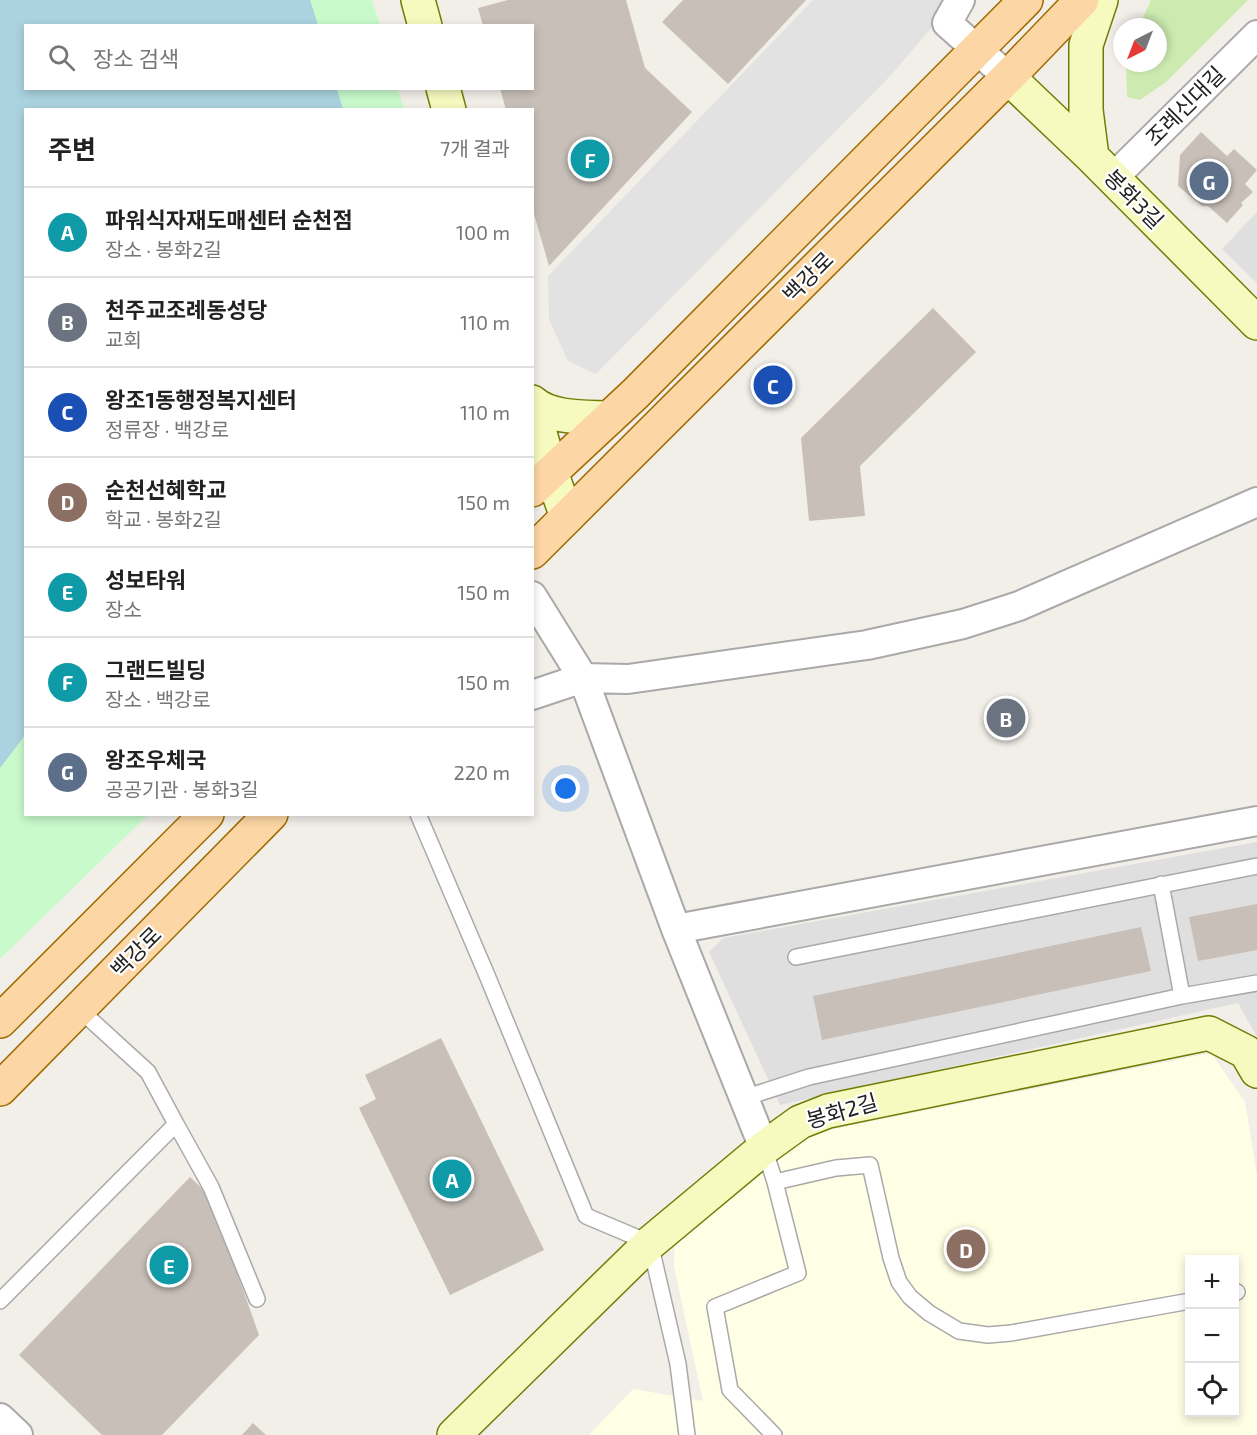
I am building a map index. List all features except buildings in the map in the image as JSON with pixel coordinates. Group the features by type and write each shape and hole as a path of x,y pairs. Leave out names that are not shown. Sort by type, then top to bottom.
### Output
{"main road":[{"name":"백강로","path":"542,481 635,394 1026,0"},
{"name":"백강로","path":"534,550 1082,0"},
{"path":"0,1021 205,816"},
{"name":"백강로","path":"0,1089 269,816"}],"street":[{"path":"418,0 424,24"},
{"path":"960,0 947,23 1008,76"},
{"path":"1101,0 1086,45 1086,110 1103,168"},
{"name":"조례신대길","path":"1103,168 1257,35"},
{"name":"봉화3길","path":"1008,76 1257,323"},
{"path":"444,90 448,108"},
{"path":"534,405 555,413 609,418"},
{"path":"534,419 542,481 567,517"},
{"path":"534,694 583,678 627,679 867,645 963,624 1019,606 1257,502"},
{"path":"534,599 583,678 676,929 764,1148"},
{"path":"676,929 1257,821"},
{"name":"봉화2길","path":"454,1435 650,1243 764,1148 800,1122 828,1111 1209,1033 1246,1052 1257,1071"},
{"path":"0,1418 18,1435"}],"lane":[{"path":"419,816 586,1216 650,1243 678,1364 687,1435"},
{"path":"796,957 1257,866"},
{"path":"1161,884 1182,996"},
{"path":"744,1098 809,1077 1182,996 1257,983"},
{"path":"79,1009 148,1072 211,1187 257,1299"},
{"path":"0,1301 176,1124"},
{"path":"764,1148 798,1273 715,1307 730,1390 774,1435"},
{"path":"775,1182 836,1168 870,1165 891,1258 899,1282 910,1296 929,1313 959,1331 988,1335 1011,1333 1185,1302"}],"shaded area":[{"path":"813,0 955,0 892,74 596,374 568,361 549,319 548,276"},
{"path":"1257,212 1257,283 1222,249"},
{"path":"1257,842 1257,1037 1238,1003 780,1105 709,952 723,938"},
{"path":"1211,1053 1245,1102 1257,1175 1257,1435 589,1435 633,1389 703,1401 674,1266 675,1239 813,1133"}],"green space":[{"path":"0,0 372,0 380,24 24,24 24,90 398,90 404,108 24,108 24,816 147,816 0,959"},
{"path":"1151,0 1248,0 1166,82 1140,100 1127,97 1126,72 1167,72 1167,18 1143,18"}],"water":[{"path":"0,0 310,0 318,24 24,24 24,90 337,90 343,108 24,108 24,737 0,768"}],"place":[{"name":"그랜드빌딩","path":"590,159"},
{"name":"왕조우체국","path":"1209,181"},
{"name":"왕조1동행정복지센터","path":"773,385"},
{"name":"천주교조례동성당","path":"1006,718"},
{"name":"파워식자재도매센터 순천점","path":"452,1179"},
{"name":"순천선혜학교","path":"966,1249"},
{"name":"성보타워","path":"169,1265"}]}
